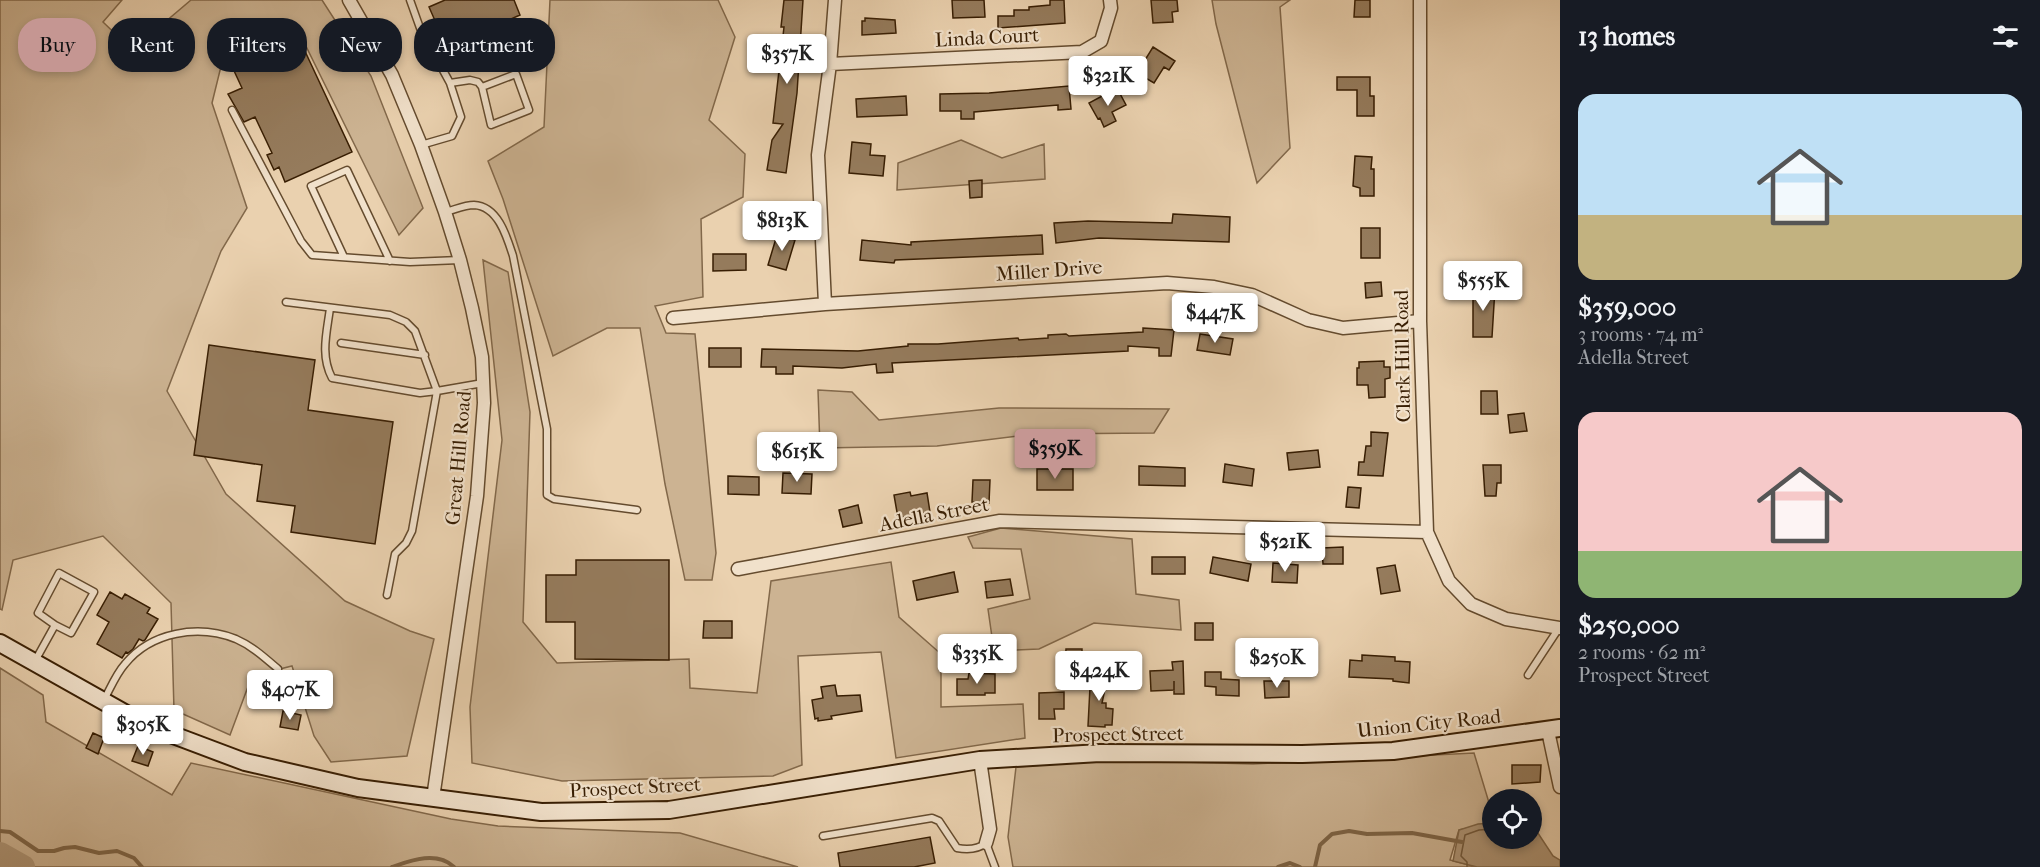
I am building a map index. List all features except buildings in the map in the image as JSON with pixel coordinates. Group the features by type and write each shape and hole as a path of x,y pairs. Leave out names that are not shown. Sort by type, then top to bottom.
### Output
{"main road":[{"name":"Prospect Street","path":"0,643 144,724 245,762 358,788 541,812 669,810 980,760 1100,753 1302,754"},
{"name":"Union City Road","path":"1302,754 1393,751 1554,730"}],"street":[{"name":"Great Hill Road","path":"349,0 392,75 422,145 460,260 480,347 484,423 477,496 433,798"},
{"path":"825,304 818,155 830,64 835,0"},
{"name":"Linda Court","path":"830,64 1082,52 1101,40 1111,8 1110,0"},
{"name":"Clark Hill Road","path":"1420,0 1420,321 1427,532 1449,581 1471,603 1506,619 1560,628"},
{"name":"Miller Drive","path":"673,318 825,304 1167,283 1252,295 1308,320 1343,328 1420,321"},
{"name":"Adella Street","path":"738,569 1000,521 1427,532"},
{"path":"1554,730 1560,787"},
{"path":"980,760 990,830 986,843"}],"lane":[{"path":"410,0 420,28 450,83 461,117 452,136 422,145"},
{"path":"450,83 470,80 478,82 482,87 491,125 529,110 516,74 482,87"},
{"path":"232,110 301,241 312,255 390,261 460,260"},
{"path":"344,257 311,186 347,170 390,261"},
{"path":"445,212 470,205 484,207 498,220 507,237 513,255 547,429 547,495 554,499 637,510"},
{"path":"286,302 390,315 406,322 415,331 425,355 437,391 412,531 406,543 395,554 387,595"},
{"path":"330,308 324,352 326,367 332,378 420,393 483,383"},
{"path":"341,343 425,355"},
{"path":"59,573 94,592 71,633 54,625 38,613 59,573"},
{"path":"34,662 54,625"},
{"path":"1528,675 1560,628"},
{"path":"103,701 123,666 137,651 154,640 176,633 219,633 257,651 278,669"},
{"path":"823,836 932,818 939,821 957,848 974,849 986,843 995,867"}],"shaded area":[{"path":"0,0 122,0 103,22 108,27 108,72 195,72 195,18 170,18 191,0 322,0 334,18 319,18 319,72 368,72 423,208 399,235 307,48 307,18 207,18 207,72 220,72 212,103 247,208 221,251 167,391 226,494 345,601 410,631 434,639 407,756 331,762 314,736 292,666 252,676 230,735 174,710 171,603 103,536 13,560 2,610 0,609"},
{"path":"550,0 718,0 735,37 709,120 745,154 743,197 701,219 703,297 655,306 666,333 695,334 716,553 712,580 685,580 665,484 640,328 607,328 553,356 503,199 488,161 544,127 547,72 555,72 555,18 549,18"},
{"path":"1212,0 1290,0 1280,7 1290,148 1257,183 1216,24"},
{"path":"961,140 1002,158 1044,144 1045,179 897,190 898,163"},
{"path":"483,260 508,272 530,412 523,622 557,663 689,659 690,688 757,693 771,581 891,562 899,617 941,654 941,707 1023,704 1025,738 896,758 881,652 798,656 802,765 773,776 562,781 472,763 470,707 502,440"},
{"path":"818,390 852,392 879,420 999,408 1169,409 1154,433 1034,434 937,446 820,448"},
{"path":"1001,528 1132,539 1136,594 1179,600 1181,630 1094,623 1039,649 994,651 988,609 1030,599 1021,549 973,548 968,537"},
{"path":"0,668 43,695 46,722 172,795 191,763 451,819 498,826 680,833 798,867 0,867"},
{"path":"1474,753 1485,789 1482,789 1482,825 1459,830 1450,860 1477,867 1013,867 1008,837 1016,767 1111,760 1253,764"}],"water":[{"path":"1482,824 1482,849 1542,849 1542,839 1553,856 1560,860 1560,867 1477,867 1453,861 1459,830"}],"waterway":[{"path":"0,831 10,832 38,851 75,847 99,853 117,851 134,858 142,867"},
{"path":"1315,867 1320,845 1332,834 1349,831 1367,834 1412,833 1462,842"},
{"path":"0,854 23,867"},
{"path":"392,867 424,858 440,859 454,867"},
{"path":"1278,867 1290,863 1300,867"}]}
